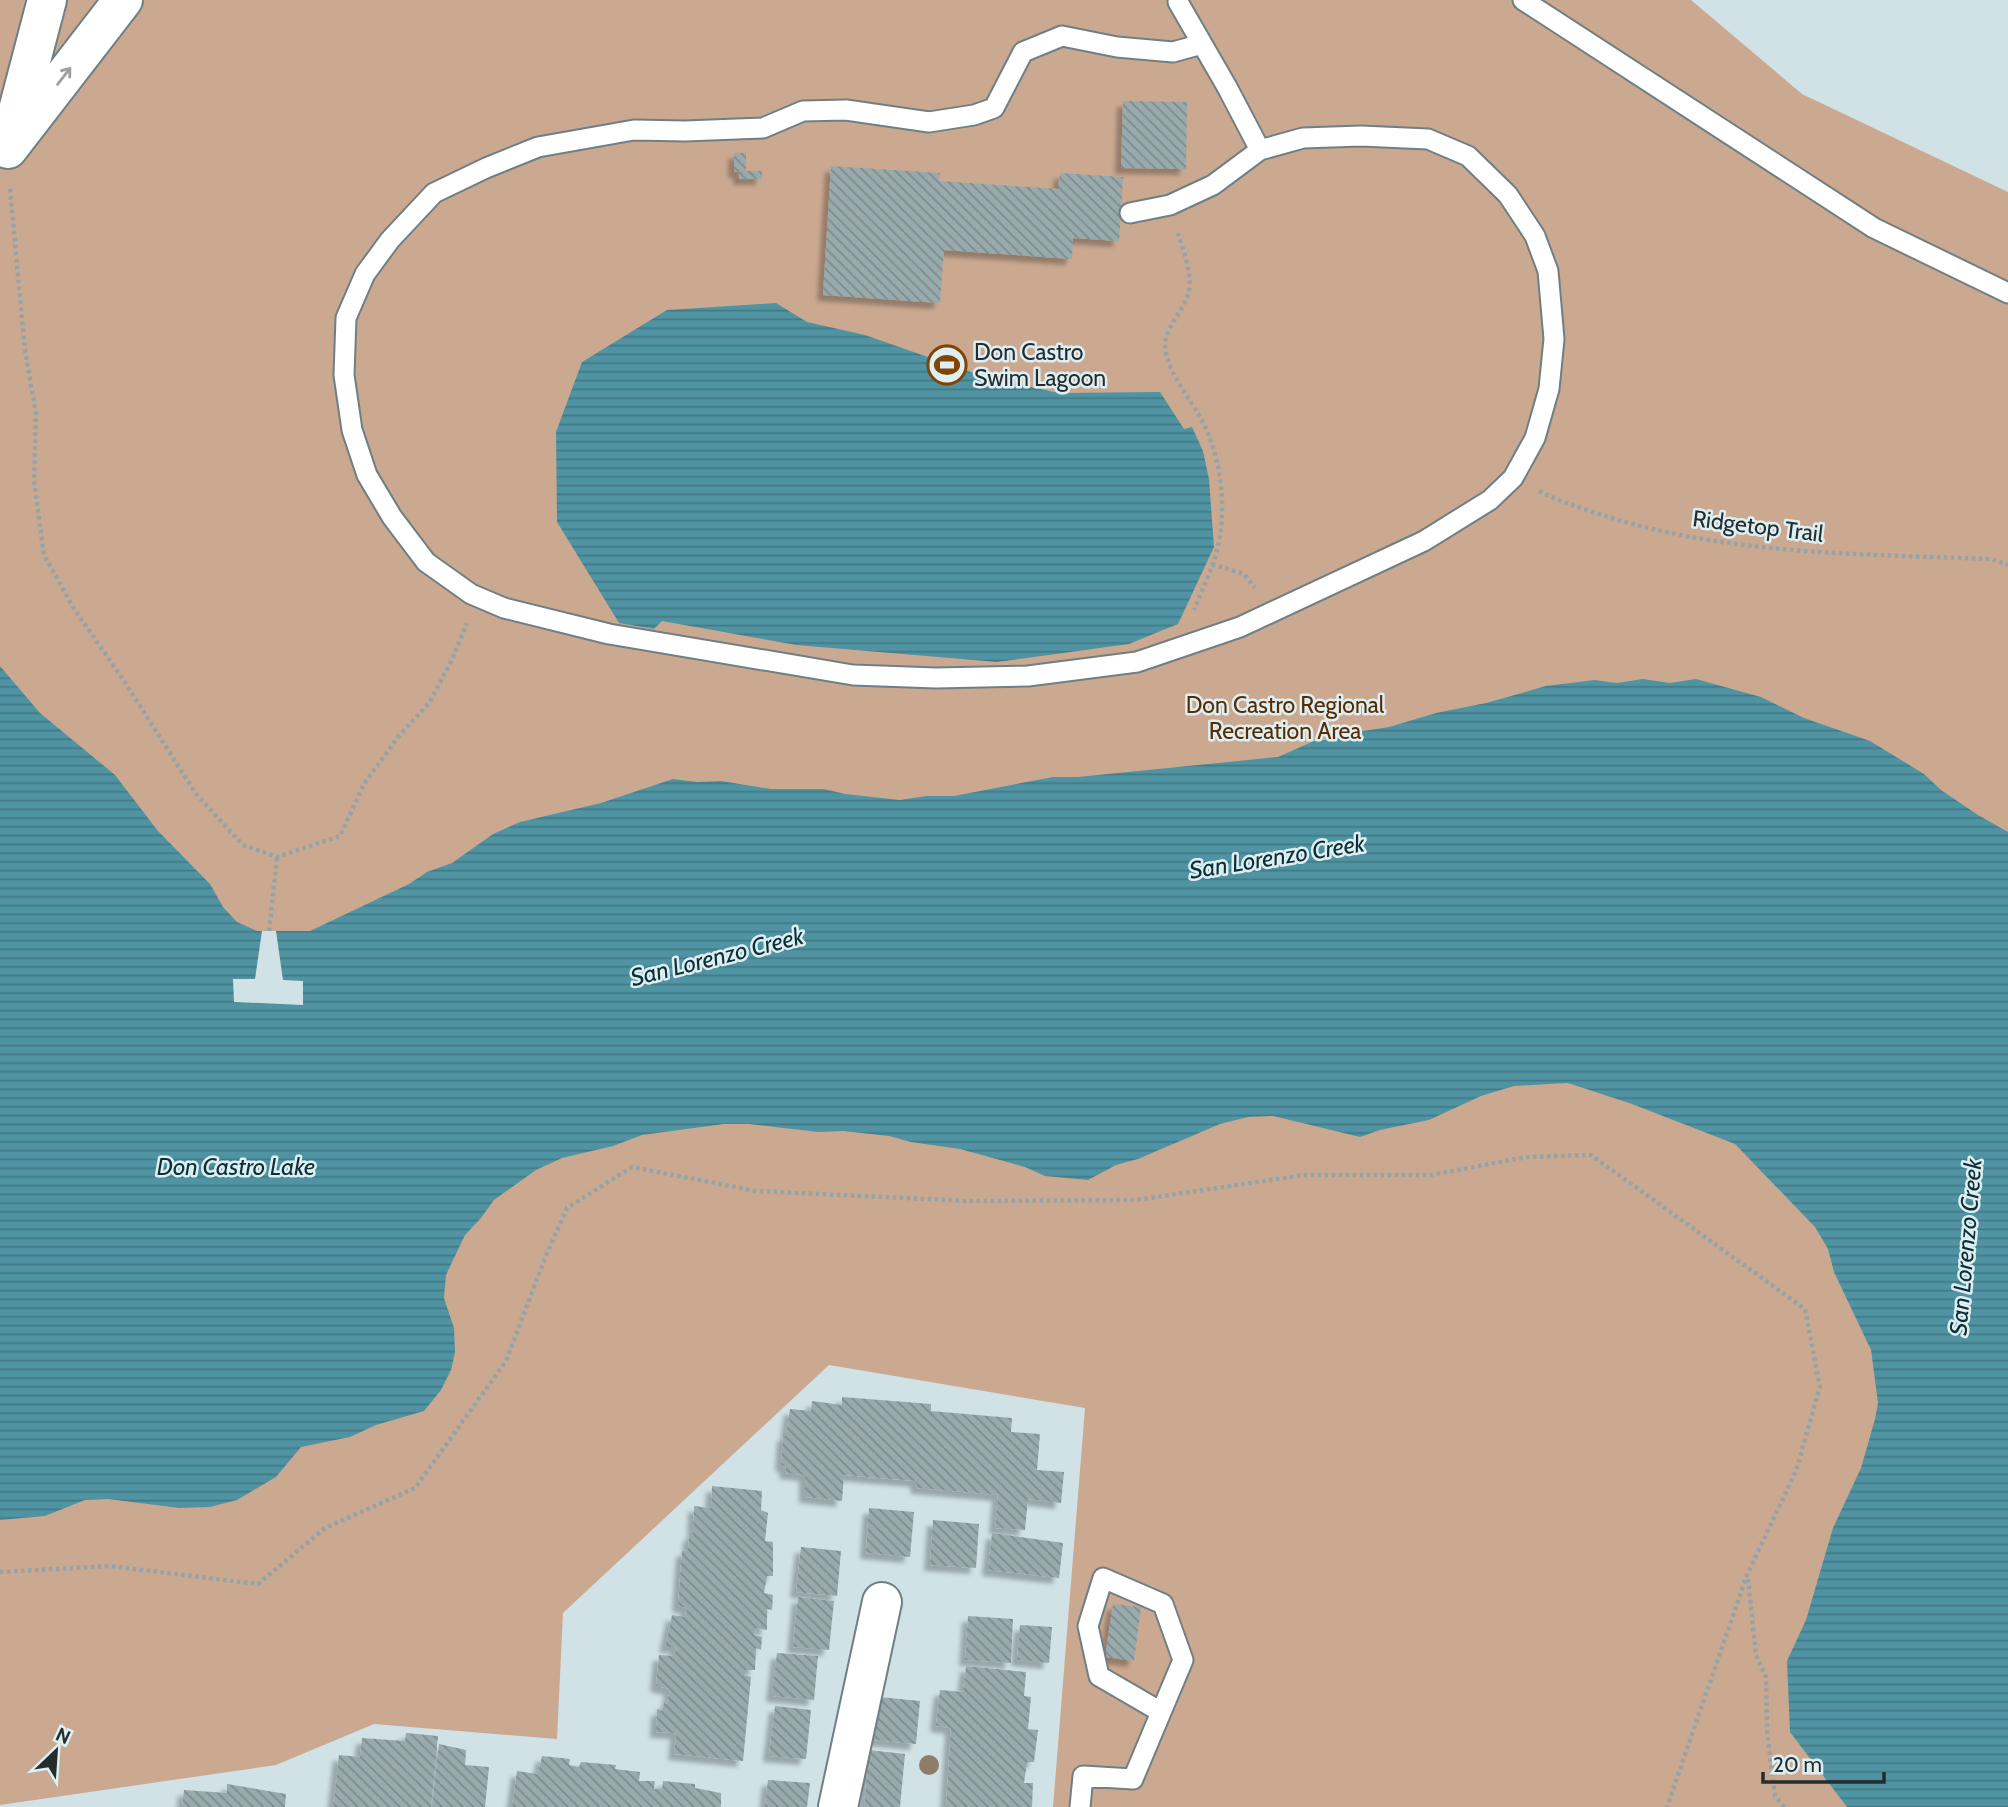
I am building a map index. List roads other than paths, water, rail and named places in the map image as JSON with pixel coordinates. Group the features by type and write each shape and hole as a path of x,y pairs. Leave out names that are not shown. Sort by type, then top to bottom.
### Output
{"street":[{"path":"4,151 47,0"},
{"path":"4,151 123,0"},
{"path":"838,1807 883,1602"}],"lane":[{"path":"1522,0 1874,228 2008,293"},
{"path":"1178,2 1260,150"},
{"path":"1130,213 1170,205 1213,186 1260,150 1303,138 1361,136 1428,139 1468,156 1508,195 1535,236 1548,271 1554,339 1549,389 1535,438 1513,478 1490,500 1424,541 1265,616 1137,662 1028,676 936,678 853,675 609,634 504,608 471,594 426,562 392,517 367,475 352,430 344,375 346,318 365,274 390,240 434,193 486,168 538,148 634,130 763,128 803,111 846,110 929,122 974,116 994,108 1023,52 1062,36 1117,47 1173,52 1202,44"},
{"path":"1080,1807 1083,1776 1133,1779 1183,1660 1163,1604 1103,1578 1088,1626 1099,1675 1161,1712"}],"water":[{"name":"Don Castro Swim Lagoon","path":"776,303 807,322 865,335 985,377 1059,393 1160,392 1184,429 1192,427 1203,451 1209,479 1214,547 1178,624 1129,644 997,662 796,645 662,621 654,629 619,623 557,522 556,432 582,362 667,310"},
{"name":"Don Castro Lake","path":"0,666 40,713 115,775 158,831 210,884 223,907 237,922 257,931 310,931 409,884 427,872 452,863 493,834 520,822 601,803 673,779 721,781 771,789 824,789 900,800 954,796 1053,777 1078,777 1278,757 1314,741 1389,727 1546,686 1594,680 1617,683 1643,679 1670,683 1696,679 1761,697 1804,718 1870,741 1924,774 1941,790 1978,815 2008,832 2008,1807 1847,1807 1790,1732 1787,1661 1806,1620 1833,1528 1861,1468 1875,1419 1878,1403 1871,1350 1834,1272 1828,1249 1815,1227 1735,1144 1632,1104 1568,1083 1514,1086 1481,1096 1429,1120 1360,1137 1273,1116 1248,1117 1220,1124 1138,1159 1116,1165 1088,1180 1045,1176 1025,1167 960,1149 843,1131 818,1132 749,1124 724,1124 642,1135 613,1146 562,1158 536,1170 494,1200 465,1235 446,1275 444,1298 454,1328 455,1352 451,1370 441,1390 424,1411 376,1425 350,1437 301,1447 276,1477 237,1500 210,1507 179,1508 108,1499 85,1500 45,1516 0,1520"}],"place":[{"name":"Don Castro Swim Lagoon","path":"947,365"}],"park label":[{"name":"Don Castro Regional Recreation Area","path":"1285,718"}],"water label":[{"name":"San Lorenzo Creek","path":"1277,857"},
{"name":"San Lorenzo Creek","path":"717,957"},
{"name":"San Lorenzo Creek","path":"1966,1247"}]}
